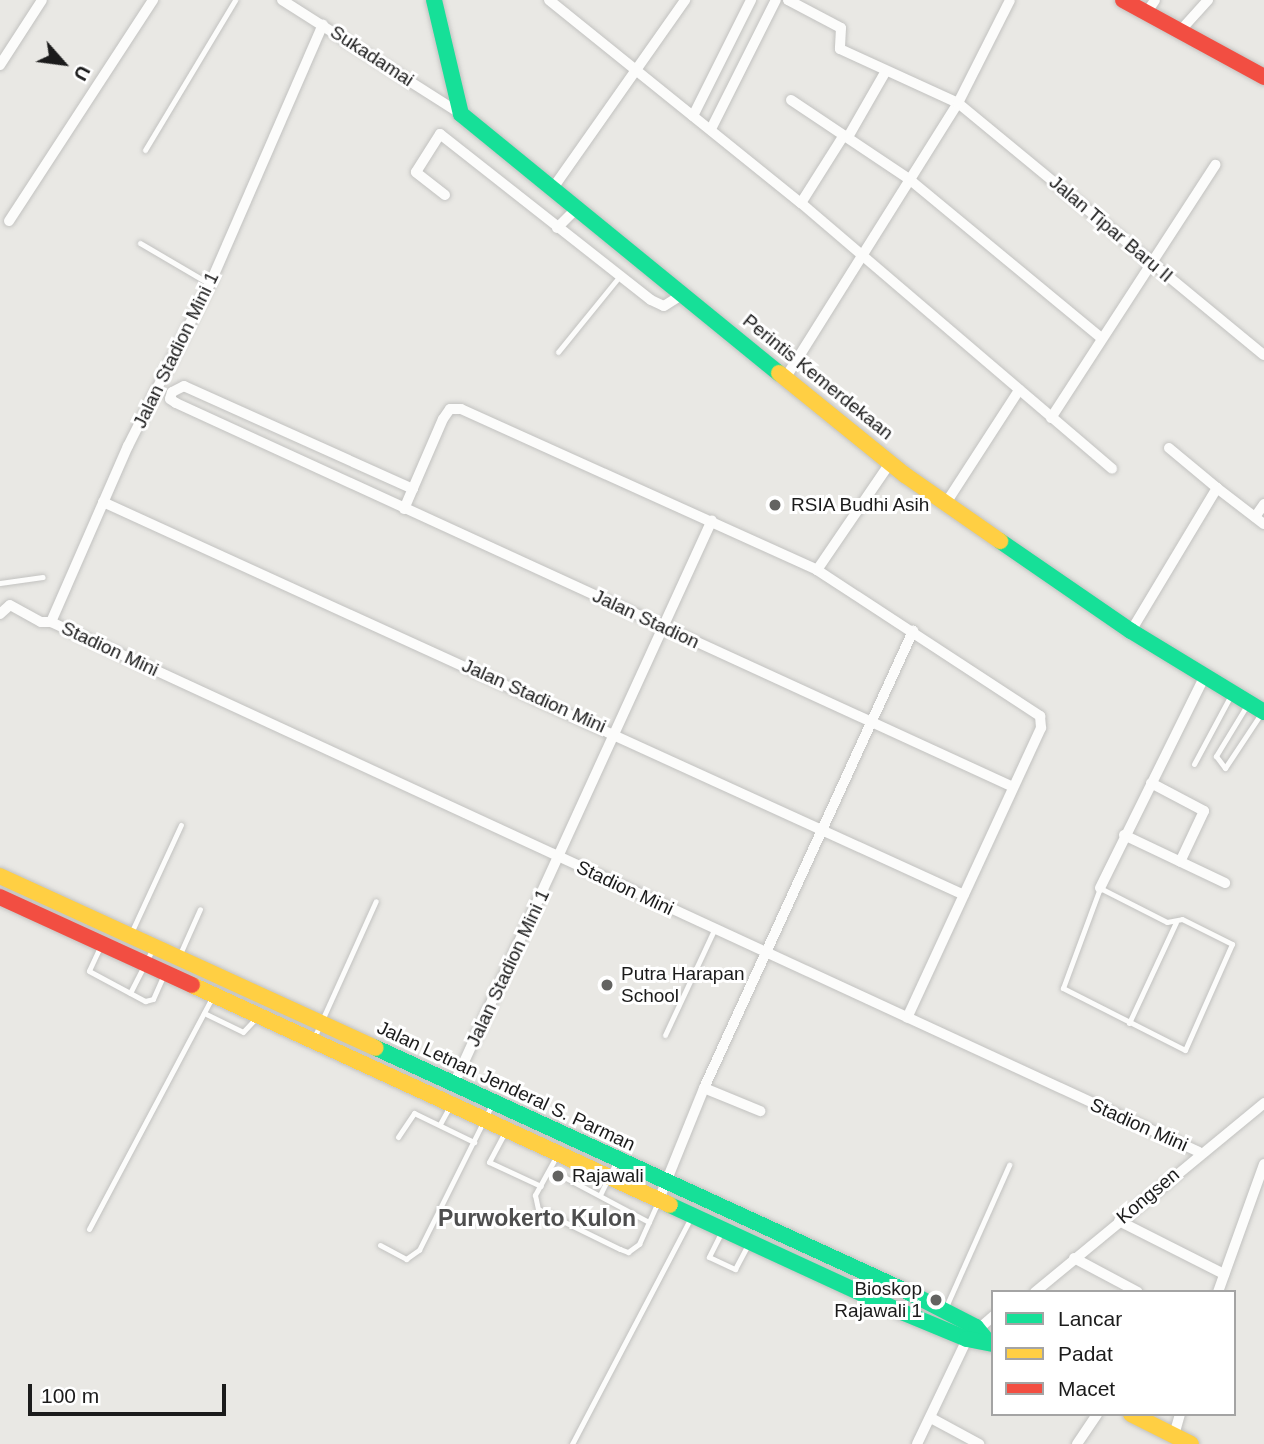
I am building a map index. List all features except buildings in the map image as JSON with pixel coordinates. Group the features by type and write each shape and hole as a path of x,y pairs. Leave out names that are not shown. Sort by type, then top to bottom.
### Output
{"street":[{"path":"0,65 42,0"},
{"path":"9,221 153,0"},
{"name":"Sukadamai","path":"282,0 461,114"},
{"path":"434,0 461,114"},
{"path":"549,0 635,72 711,129 801,203 1112,469"},
{"path":"553,188 685,0"},
{"path":"693,116 751,0"},
{"path":"711,129 776,0"},
{"name":"Jalan Tipar Baru II","path":"788,0 841,27 840,49 958,103 1264,355"},
{"path":"786,377 958,103 1010,0"},
{"path":"1123,0 1151,6 1180,31 1264,77"},
{"path":"1180,31 1208,0"},
{"name":"Jalan Stadion Mini 1","path":"51,622 103,502 210,284 323,24"},
{"path":"801,203 886,71"},
{"path":"791,100 909,179 1101,338"},
{"name":"Perintis Kemerdekaan","path":"461,114 890,463 1131,631 1263,711"},
{"path":"445,195 416,172 440,134 619,277 664,306 682,294"},
{"path":"1051,418 1149,260 1215,165"},
{"path":"558,228 577,208"},
{"path":"152,404 170,399 175,388 184,386 290,430 413,489"},
{"path":"946,503 1019,390"},
{"name":"Jalan Stadion","path":"170,399 1013,787"},
{"path":"404,509 443,419 455,408 712,520 817,570 1040,716 1041,728 907,1018"},
{"path":"279,451 290,430"},
{"path":"1169,448 1259,520 1264,504"},
{"path":"817,570 890,463"},
{"path":"1131,631 1217,488"},
{"name":"Jalan Stadion Mini","path":"103,502 616,733 964,895"},
{"name":"Jalan Stadion Mini 1","path":"456,1079 712,520"},
{"path":"2,607 51,622"},
{"name":"Stadion Mini","path":"51,622 765,954 1199,1152"},
{"path":"658,1202 704,1088 913,631"},
{"path":"1100,888 1205,676"},
{"path":"1151,783 1204,811 1180,862"},
{"path":"1124,835 1225,883"},
{"name":"Jalan Letnan Jenderal S. Parman","path":"0,876 179,956 321,1025 456,1079 492,1104 945,1310 971,1333"},
{"name":"Jalan Letnan Jenderal S. Parman","path":"0,897 166,971 505,1131 554,1163 608,1178 825,1277 991,1343"},
{"path":"51,920 59,902"},
{"path":"704,1088 760,1111"},
{"name":"Kongsen","path":"1037,1290 1199,1152 1264,1103"},
{"path":"1219,1290 1264,1164"},
{"path":"1119,1220 1224,1274"},
{"path":"1074,1258 1134,1290"},
{"path":"825,1277 834,1259"},
{"path":"917,1444 971,1333 991,1318"},
{"path":"1076,1444 1096,1416"},
{"path":"1135,1416 1191,1444"},
{"path":"1174,1435 1179,1416"},
{"path":"931,1418 979,1444"}],"lane":[{"path":"145,150 235,0"},
{"path":"140,243 210,284"},
{"path":"558,352 619,277"},
{"path":"0,583 43,577"},
{"path":"1194,764 1232,692"},
{"path":"1248,702 1216,757 1225,768 1263,711"},
{"path":"130,934 181,825"},
{"path":"1129,1023 1176,922 1182,919 1230,942 1227,962 1185,1050 1129,1023 1063,988 1100,888 1176,922"},
{"path":"313,1041 376,901"},
{"path":"179,956 200,909"},
{"path":"665,1035 714,930"},
{"path":"102,942 89,971 145,1001 153,999 166,971"},
{"path":"130,993 154,946"},
{"path":"89,1229 214,995"},
{"path":"204,1013 243,1032 250,1030 258,1015"},
{"path":"380,1245 406,1259 415,1255 492,1104"},
{"path":"439,1124 450,1106"},
{"path":"398,1137 414,1113 474,1142"},
{"path":"505,1131 489,1162 541,1186"},
{"path":"600,1195 617,1160"},
{"path":"649,1222 600,1195 554,1163 534,1199 538,1209 628,1252 639,1244 649,1222 658,1202"},
{"path":"945,1310 1009,1165"},
{"path":"572,1444 692,1216"},
{"path":"722,1231 710,1259 737,1269 749,1243"}],"traffic: fast":[{"path":"434,0 461,114 779,373"},
{"path":"1000,541 1131,631 1264,712"},
{"path":"376,1048 910,1293 976,1327 988,1342"},
{"path":"670,1205 902,1312 967,1339 991,1344"}],"traffic: slow":[{"path":"779,373 905,475 1000,541"},
{"path":"0,876 376,1048"},
{"path":"192,985 670,1205"},
{"path":"1135,1416 1191,1444"}],"traffic: jam":[{"path":"1123,0 1264,77"},
{"path":"0,897 192,985"}],"place":[{"name":"RSIA Budhi Asih","path":"775,505"},
{"name":"Putra Harapan School","path":"607,985"},
{"name":"Rajawali","path":"558,1176"},
{"name":"Bioskop Rajawali 1","path":"936,1300"}],"district":[{"name":"Purwokerto Kulon","path":"537,1218"}]}
